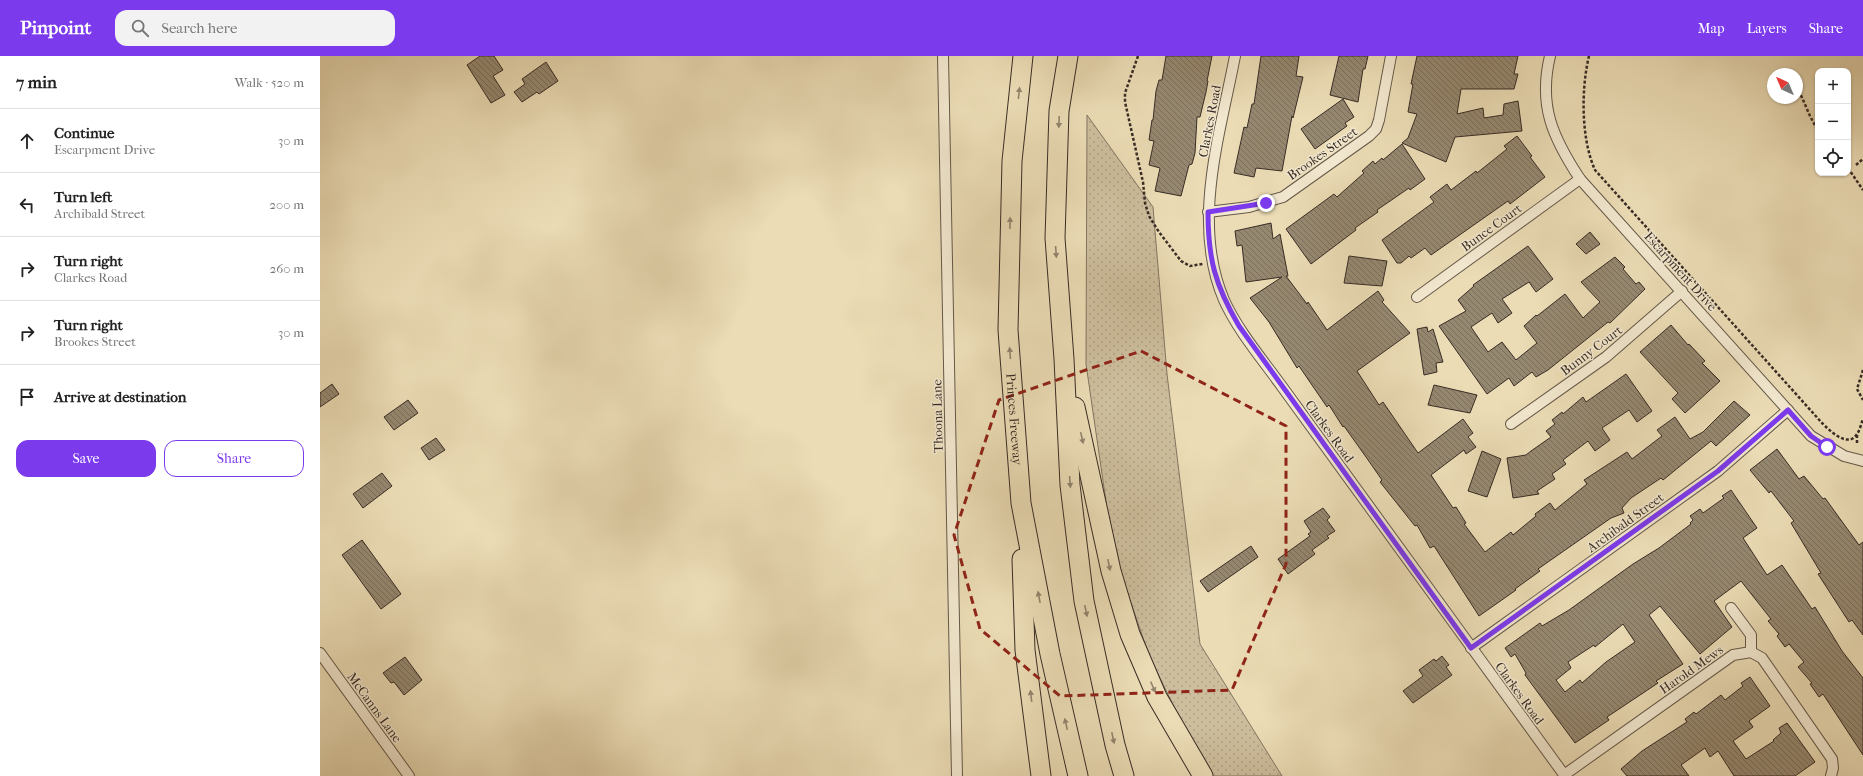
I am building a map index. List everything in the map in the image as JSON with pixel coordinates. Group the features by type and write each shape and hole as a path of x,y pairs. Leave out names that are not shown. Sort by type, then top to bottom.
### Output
{"highway":[{"name":"Princes Freeway","path":"1023,56 1012,161 1008,330 1021,503 1050,654 1078,776"},
{"path":"1068,56 1059,111 1055,238 1064,359 1070,485 1084,601 1115,745 1124,776"},
{"path":"1064,359 1111,571 1130,634 1157,697 1202,776"},
{"path":"1021,503 1025,650 1041,776"}],"street":[{"name":"Thoona Lane","path":"943,56 956,776"},
{"name":"Clarkes Road","path":"1235,56 1211,178 1208,212 1208,237 1211,262 1224,301 1239,326 1564,776"},
{"name":"Brookes Street","path":"1208,212 1249,207 1283,197 1369,136 1376,129 1379,120 1392,56"},
{"name":"Escarpment Drive","path":"1550,56 1546,74 1547,113 1557,141 1580,179 1811,436 1844,456 1863,461"},
{"name":"Bunce Court","path":"1417,297 1580,179"},
{"name":"Bunny Court","path":"1511,424 1606,357 1682,291"},
{"name":"Archibald Street","path":"1471,648 1718,471 1788,410"},
{"path":"1731,608 1751,635 1751,652 1762,658 1832,759 1833,768 1831,776"},
{"name":"Harold Mews","path":"1564,776 1733,654 1751,652"},
{"name":"McCanns Lane","path":"320,654 409,776"}],"path":[{"path":"1138,56 1125,93 1143,182 1145,203 1149,216 1159,232 1182,261 1190,266 1211,262"},
{"path":"1589,56 1584,89 1586,140 1589,157 1595,170 1822,423 1832,432 1848,440 1857,435"},
{"path":"1803,100 1815,125"},
{"path":"1856,165 1863,159"},
{"path":"1851,172 1863,190"},
{"path":"1863,370 1857,390 1863,400"},
{"path":"1858,443 1857,435 1863,419"}],"highlighted area":[{"path":"1141,351 1286,426 1286,564 1232,690 1060,696 980,629 954,535 999,400"}],"shaded area":[{"path":"1087,115 1153,207 1167,374 1200,644 1282,776 1213,776 1191,741 1150,658 1120,571 1110,529 1086,364"}],"building":[{"path":"480,56 494,56 503,70 493,76 505,95 491,103 467,65"},
{"path":"1166,56 1212,56 1200,117 1197,117 1195,153 1192,164 1189,165 1181,196 1155,191 1160,168 1149,165 1154,141 1149,140 1156,91 1159,80 1162,80"},
{"path":"1261,56 1299,56 1296,76 1303,77 1293,118 1292,116 1282,171 1256,168 1254,177 1234,173 1244,127 1247,128 1252,104 1254,104"},
{"path":"1339,56 1368,56 1365,69 1363,69 1358,102 1330,95"},
{"path":"1417,56 1518,56 1514,74 1518,74 1514,89 1461,89 1457,114 1483,108 1484,118 1503,115 1504,104 1518,101 1522,131 1455,137 1446,162 1402,143 1408,138 1417,114 1408,112 1413,84 1411,84"},
{"path":"546,62 558,81 539,94 537,92 522,102 514,92 525,84 522,79"},
{"path":"1343,99 1354,117 1345,123 1347,126 1315,149 1301,129"},
{"path":"1517,136 1545,177 1510,204 1508,201 1431,255 1425,248 1411,258 1409,256 1401,263 1397,263 1382,240 1434,202 1430,197 1447,184 1451,190 1476,171 1477,173 1507,149 1504,146"},
{"path":"1402,144 1425,179 1377,210 1378,212 1355,228 1356,230 1311,264 1286,229 1334,194 1337,197 1364,173 1362,171 1373,161 1375,164 1382,158 1383,160"},
{"path":"1271,223 1273,239 1280,234 1288,276 1286,276 1307,304 1308,302 1327,330 1378,291 1384,300 1382,302 1410,333 1357,371 1379,405 1383,402 1418,453 1463,419 1473,433 1468,437 1476,447 1466,454 1464,450 1431,475 1453,508 1456,507 1466,523 1464,524 1485,552 1511,532 1513,535 1536,516 1535,514 1550,503 1555,510 1587,484 1584,480 1627,452 1632,459 1662,436 1657,430 1675,417 1690,439 1703,432 1734,401 1750,415 1716,446 1711,441 1663,480 1661,478 1631,498 1622,508 1624,513 1611,518 1538,569 1540,571 1479,616 1434,546 1430,548 1417,525 1415,526 1380,482 1382,480 1366,457 1344,426 1343,427 1329,405 1327,407 1299,366 1297,368 1269,322 1250,298 1282,277 1246,282 1242,245 1237,246 1235,231"},
{"path":"1590,232 1600,244 1586,254 1576,244"},
{"path":"1528,246 1553,279 1536,292 1529,282 1502,299 1512,313 1498,323 1492,313 1471,327 1488,352 1502,342 1516,360 1537,343 1524,326 1536,315 1537,316 1565,294 1583,318 1600,302 1581,282 1615,257 1625,267 1623,269 1636,284 1639,282 1645,289 1610,323 1608,322 1548,370 1536,377 1532,372 1514,386 1509,378 1487,394 1439,326 1466,311 1458,300 1474,286 1473,285"},
{"path":"1349,256 1387,261 1382,286 1344,283"},
{"path":"1671,325 1688,345 1689,344 1705,361 1702,363 1720,381 1685,413 1672,399 1678,393 1640,352"},
{"path":"1427,327 1428,332 1433,329 1443,362 1436,363 1437,372 1424,375 1417,329"},
{"path":"1626,374 1652,411 1637,422 1629,410 1602,428 1610,440 1595,451 1588,441 1563,460 1566,464 1552,474 1555,479 1537,491 1539,494 1513,498 1507,458 1526,455 1551,437 1546,431 1555,424 1552,420 1562,412 1563,414 1583,397 1586,402"},
{"path":"332,384 339,394 320,407 320,393"},
{"path":"1434,385 1477,395 1470,413 1428,405"},
{"path":"408,400 418,413 394,430 384,417"},
{"path":"436,438 445,450 429,460 421,448"},
{"path":"1777,449 1799,479 1804,476 1823,499 1825,498 1859,545 1863,542 1863,635 1852,620 1849,622 1818,574 1821,573 1791,523 1794,521 1771,491 1769,493 1750,470"},
{"path":"1482,451 1501,459 1487,497 1468,491"},
{"path":"382,473 392,486 363,508 353,494"},
{"path":"1731,490 1757,528 1743,538 1767,575 1782,565 1812,609 1815,607 1842,651 1863,678 1863,755 1823,694 1819,697 1810,684 1812,683 1798,667 1804,662 1789,644 1785,647 1777,636 1779,634 1768,621 1771,619 1741,581 1714,601 1732,627 1700,654 1660,606 1649,615 1683,664 1656,681 1658,683 1607,717 1609,720 1575,743 1525,675 1526,673 1515,654 1511,657 1505,648 1540,623 1542,626 1569,610 1633,564 1659,548 1691,524 1690,523 1693,520 1690,516 1700,509 1703,513 1724,498 1722,496","holes":["1623,624 1635,642 1606,662 1582,683 1580,680 1565,692 1556,680 1571,668 1568,662 1594,645 1595,647"]},
{"path":"1323,508 1330,517 1327,520 1335,531 1327,536 1329,538 1312,550 1315,554 1288,574 1278,559 1310,536 1308,534 1311,532 1304,521"},
{"path":"362,540 401,594 381,609 342,555"},
{"path":"1251,546 1258,557 1208,592 1200,581"},
{"path":"1442,656 1449,665 1446,667 1452,675 1413,703 1403,691 1423,676 1419,670 1434,659 1436,661"},
{"path":"405,657 422,680 404,695 394,682 391,683 383,673"},
{"path":"1750,677 1770,706 1749,721 1753,727 1733,741 1746,759 1774,741 1773,740 1781,733 1779,728 1787,723 1815,762 1795,776 1734,776 1718,751 1710,757 1705,748 1681,765 1689,776 1627,776 1621,769 1642,751 1687,722 1685,719 1694,712 1696,714 1721,695 1725,700 1743,686 1741,683"}],"route":[{"path":"1266,203 1249,207 1208,212 1208,237 1212,265 1224,301 1239,326 1283,388 1471,648 1718,471 1788,410 1811,436 1827,447"}]}
